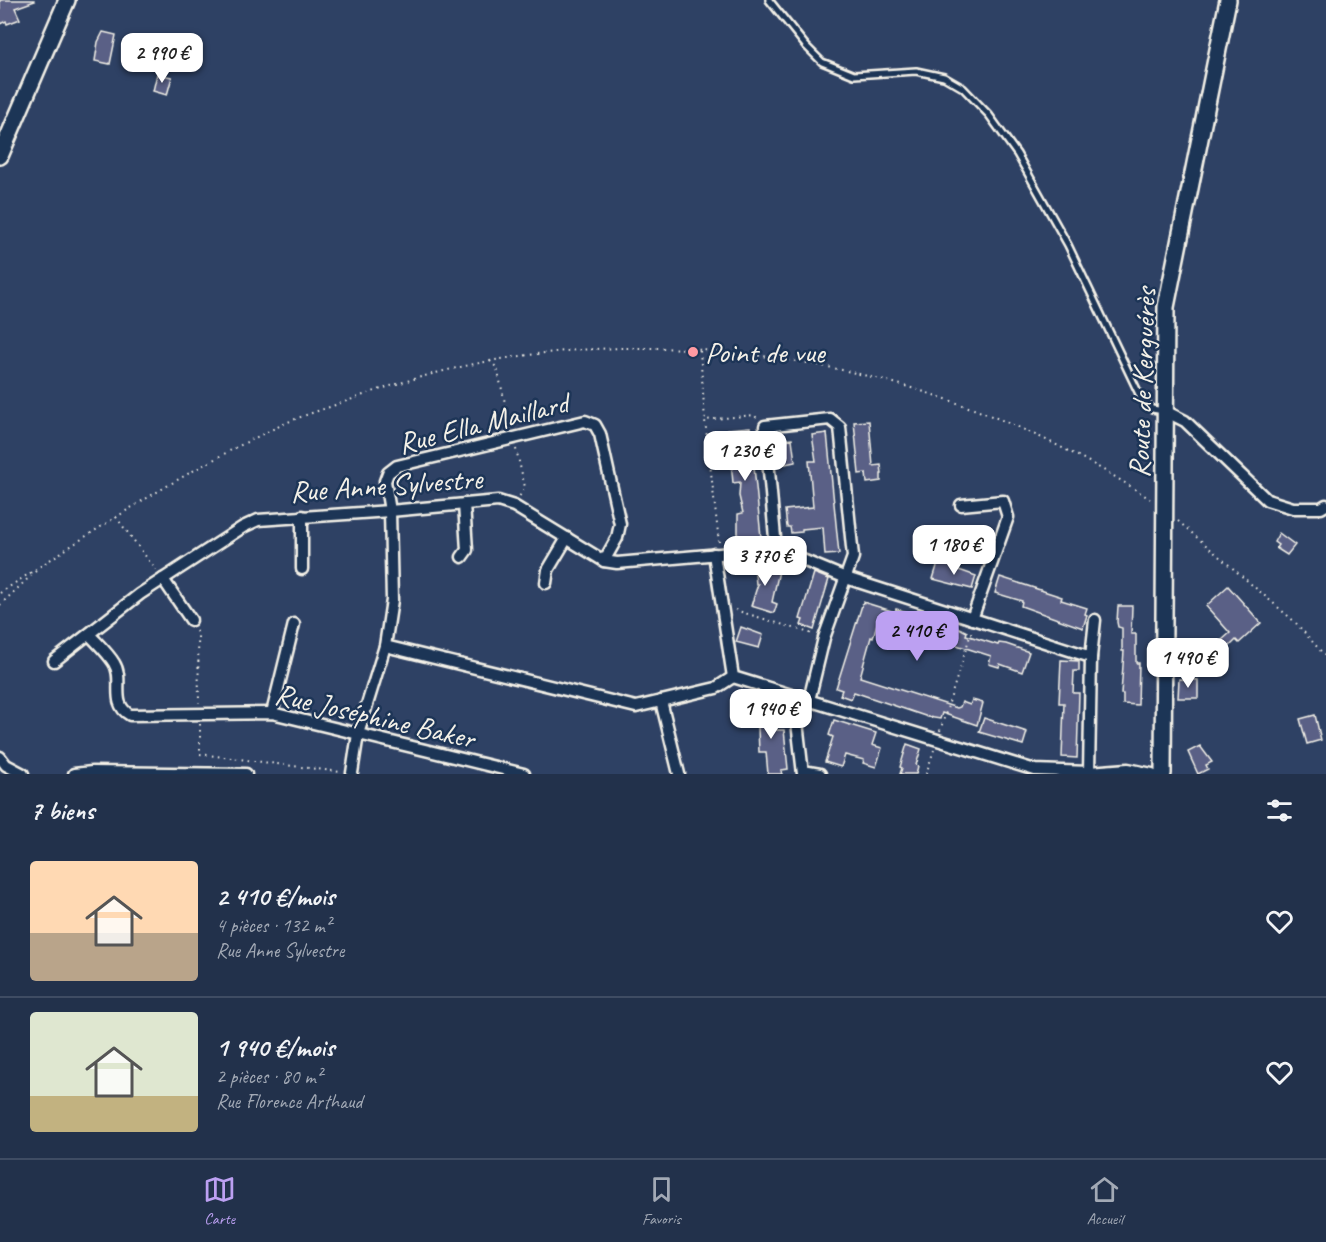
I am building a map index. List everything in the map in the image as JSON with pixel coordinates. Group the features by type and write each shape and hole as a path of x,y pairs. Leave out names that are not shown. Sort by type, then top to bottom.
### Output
{"street":[{"path":"0,156 67,0"},
{"name":"Route de Kerguérès","path":"1163,774 1166,307 1224,2"},
{"path":"1165,411 1185,421 1267,500 1293,508 1326,506"},
{"path":"776,549 765,426 830,419 840,427 853,557 824,638 809,700 797,722 803,773 819,774"},
{"name":"Rue Ella Maillard","path":"352,773 358,734 385,646 392,600 390,511 385,481 388,473 397,466 585,421 594,425 600,434 620,524 617,538 604,561"},
{"name":"Rue Anne Sylvestre","path":"54,661 140,594 258,520 498,501 514,506 604,561"},
{"path":"961,505 1003,501 1008,517 972,619"},
{"path":"462,557 468,550 464,504"},
{"path":"302,516 302,569"},
{"path":"546,583 548,570 567,538"},
{"path":"604,561 617,563 776,549 846,578 1091,657"},
{"path":"717,553 722,606 733,677"},
{"path":"163,579 191,620"},
{"path":"1089,773 1091,657 1095,620"},
{"path":"272,713 294,624"},
{"name":"Rue Joséphine Baker","path":"89,634 114,663 117,670 119,704 123,711 130,715 272,713 524,774"},
{"path":"385,646 636,706 716,688 733,677 1035,770 1089,773 1128,770 1152,774"},
{"path":"661,701 679,774"},
{"path":"0,758 6,765 23,774"},
{"path":"74,774 92,772 246,774"}],"lane":[{"path":"769,0 822,62 854,75 916,71 944,77 963,88 989,115 1017,154 1068,244 1141,398 1152,409 1165,411"}],"path":[{"path":"700,350 717,553"},
{"path":"490,361 497,368 525,487 514,506"},
{"path":"705,420 754,415 765,426"},
{"path":"1165,510 1295,622 1326,657"},
{"path":"116,518 163,579"},
{"path":"0,593 42,566 0,605"},
{"path":"722,606 824,638"},
{"path":"926,774 972,635 972,619"},
{"path":"191,620 198,635 201,754 352,773"}],"building":[{"path":"0,0 35,1 15,8 20,19 0,24"},
{"path":"103,32 116,35 110,64 95,61 98,42"},
{"path":"157,74 172,77 167,95 153,91"},
{"path":"869,421 873,466 881,465 882,474 881,481 867,483 866,473 859,474 854,422"},
{"path":"750,427 761,537 738,540 738,514 743,513 739,496 740,482 733,483 728,429"},
{"path":"827,433 839,554 825,555 823,527 802,529 802,532 791,533 790,527 787,527 785,510 813,507 809,461 816,461 812,435"},
{"path":"792,439 795,462 785,464 784,455 775,456 774,441"},
{"path":"1279,533 1295,545 1287,555 1276,548 1278,545 1274,542"},
{"path":"767,562 767,568 779,571 772,602 777,604 774,613 751,606 758,584 756,584 754,563"},
{"path":"938,563 976,576 972,589 933,579"},
{"path":"814,573 829,579 814,630 801,625 803,620 800,619"},
{"path":"1000,577 1062,597 1061,600 1087,608 1083,628 1021,606 1022,601 995,593"},
{"path":"1228,586 1261,623 1239,643 1236,640 1229,647 1222,640 1230,633 1206,606"},
{"path":"863,602 895,612 896,609 908,612 957,627 967,632 966,635 1029,652 1022,672 1000,664 999,667 989,664 991,656 878,620 860,677 957,708 962,702 970,705 972,700 983,703 977,725 942,713 940,719 928,717 854,692 851,699 840,695 842,690 836,688"},
{"path":"1118,606 1132,606 1131,634 1136,634 1136,663 1139,663 1138,705 1123,704 1123,694 1121,694 1124,651 1122,651 1122,628 1118,627 1117,622"},
{"path":"741,627 763,635 759,648 736,642"},
{"path":"1061,660 1079,661 1079,671 1074,671 1073,693 1079,693 1077,758 1062,757 1064,703 1059,703"},
{"path":"1179,679 1198,680 1198,698 1178,698"},
{"path":"771,703 776,730 784,730 788,769 781,770 782,774 768,774 766,752 759,752 757,704"},
{"path":"1315,715 1321,740 1307,744 1300,719"},
{"path":"984,718 1027,732 1023,745 979,732"},
{"path":"834,720 876,733 872,745 882,748 876,767 863,763 864,760 845,755 841,767 825,762 833,737 829,735"},
{"path":"907,744 921,749 916,774 900,774"},
{"path":"1200,746 1212,762 1206,765 1208,769 1198,774 1188,752"}],"place":[{"name":"Point de vue","path":"693,352"}]}
